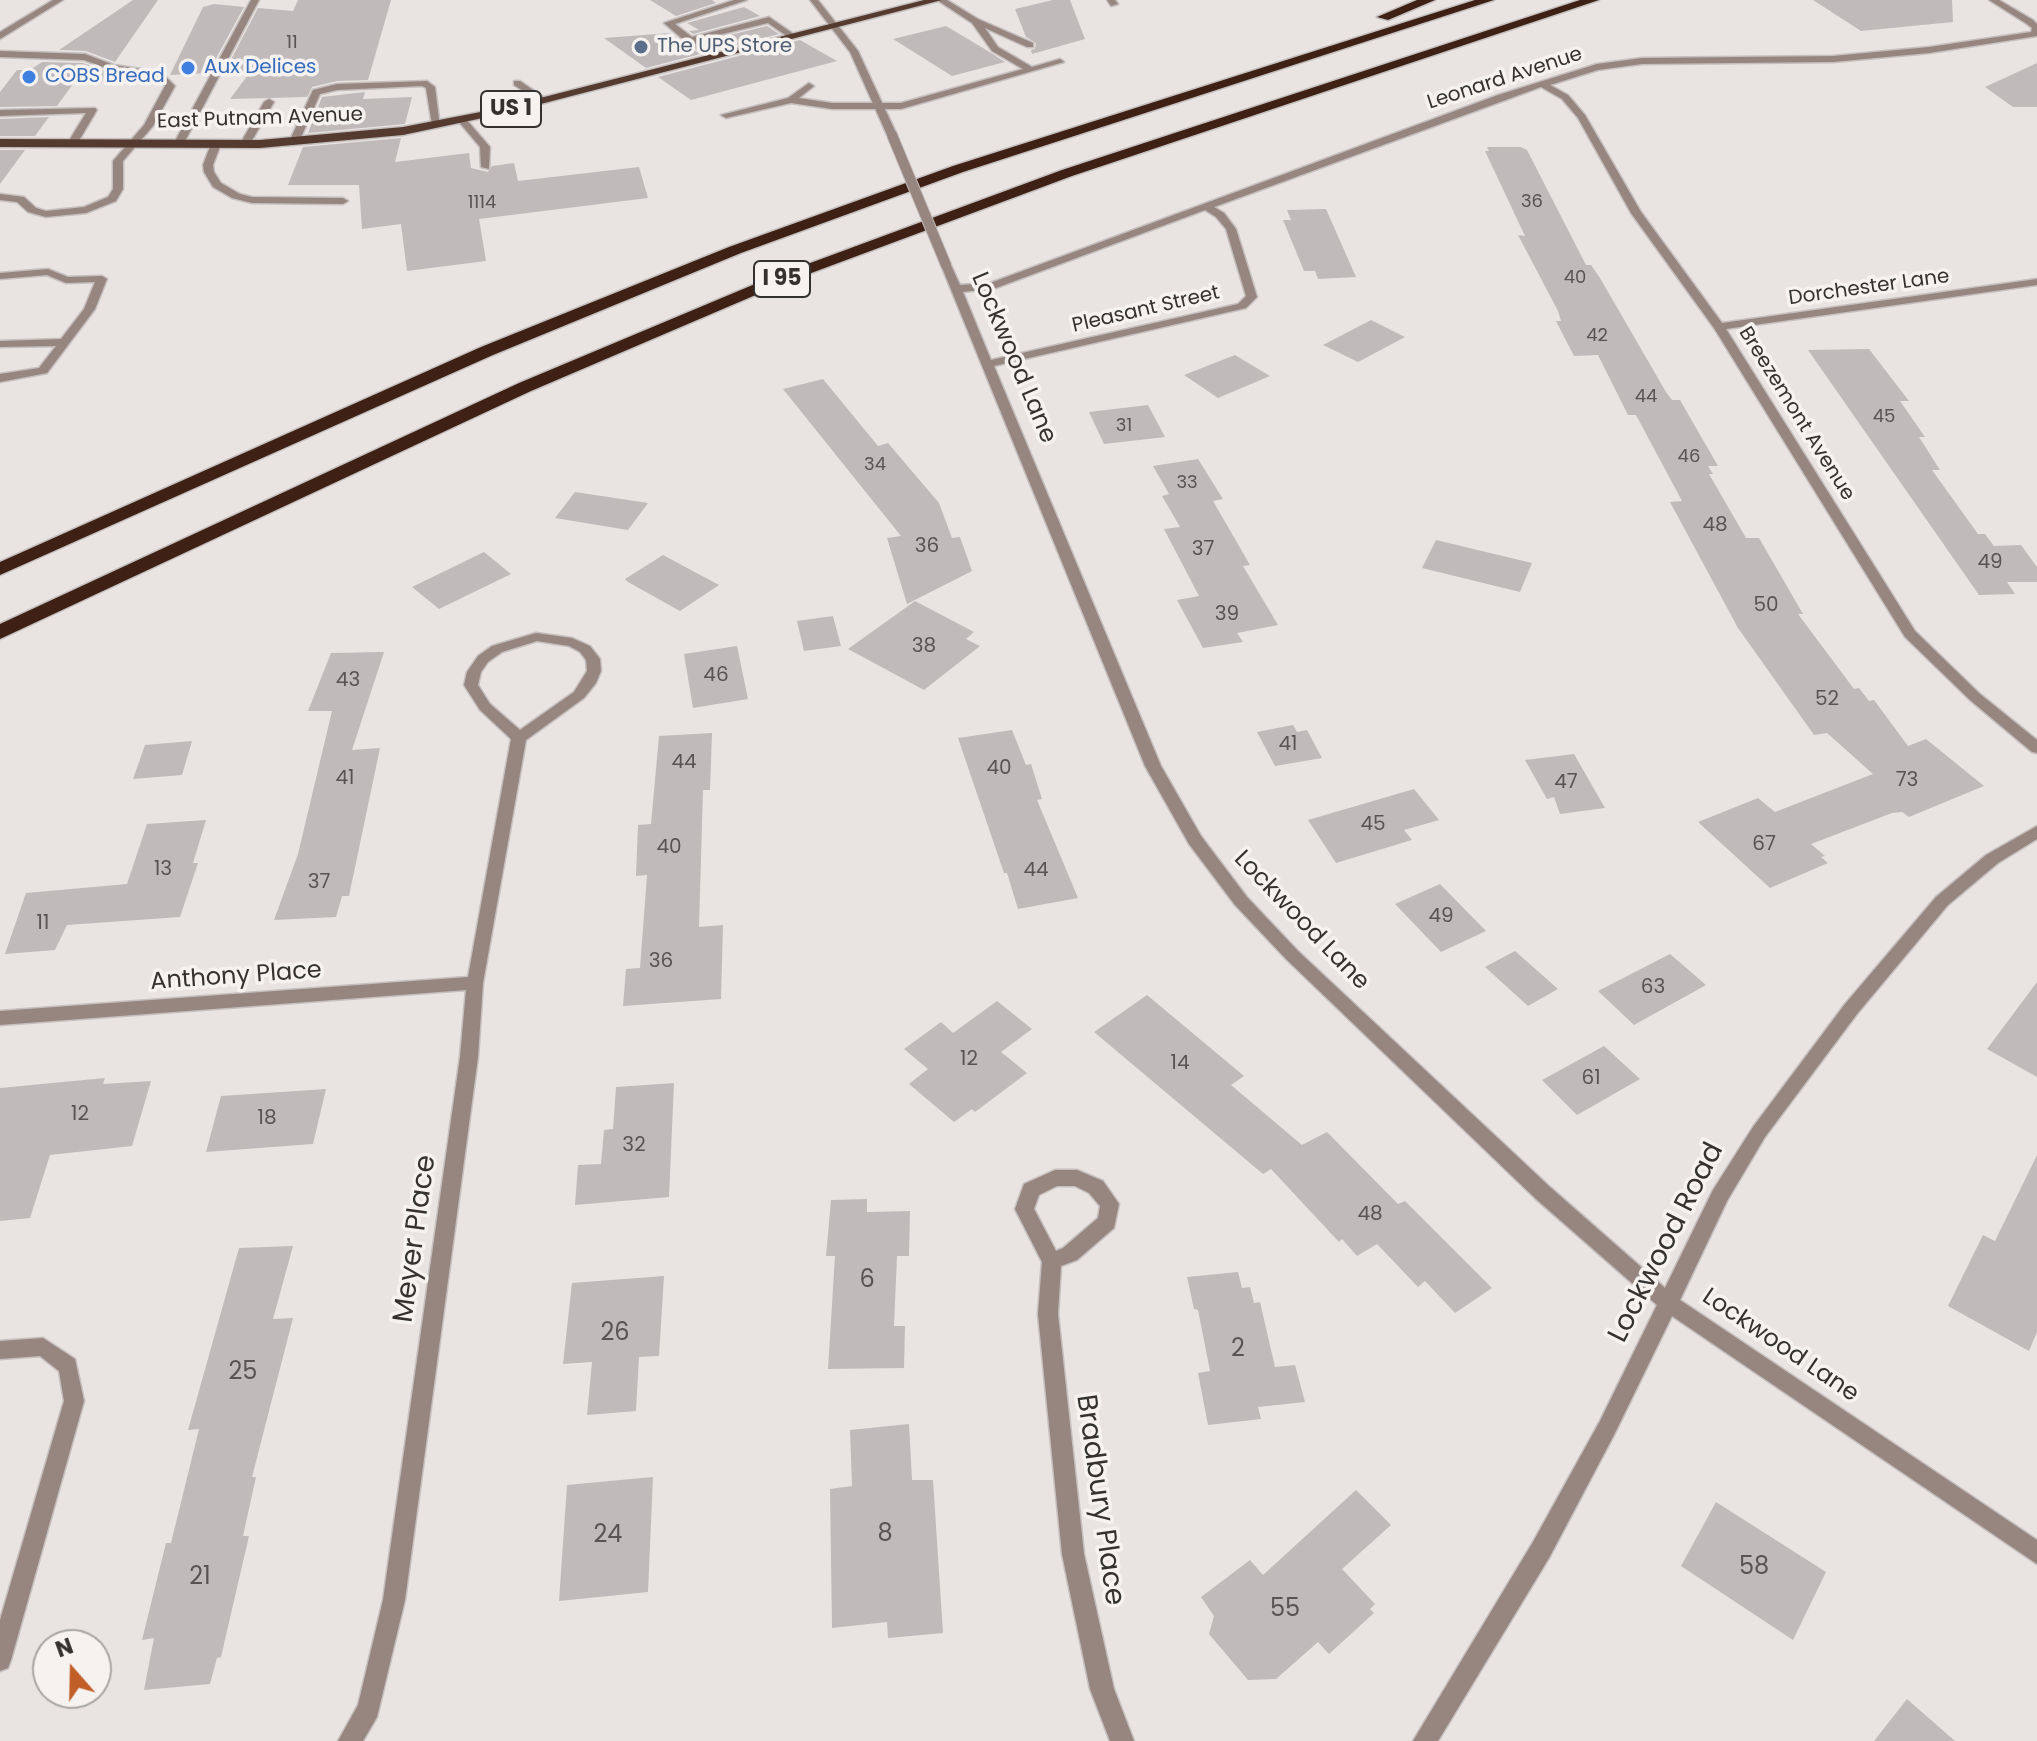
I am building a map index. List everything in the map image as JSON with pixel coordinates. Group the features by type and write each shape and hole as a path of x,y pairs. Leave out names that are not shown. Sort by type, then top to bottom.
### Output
{"highway":[{"path":"1238,79 1303,45 1429,0"},
{"name":"I 95","path":"0,569 397,390 655,281 886,194 1488,0"},
{"name":"I 95","path":"0,632 525,387 824,262 1067,173 1593,0"}],"main road":[{"name":"East Putnam Avenue","path":"0,143 294,142 437,125 544,101 712,55 939,0"}],"street":[{"path":"0,36 59,0"},
{"path":"179,143 255,0"},
{"name":"Lockwood Lane","path":"814,0 854,51 988,364 1153,766 1208,861 1268,931 1303,966 1543,1193 1667,1302 2037,1553"},
{"path":"939,0 975,21 1030,45"},
{"name":"Leonard Avenue","path":"956,289 992,286 1542,84 1597,67 1642,61 1833,59 1943,49 2035,34 2036,28 2030,22 1993,0"},
{"path":"712,55 668,23 744,3"},
{"path":"759,14 791,35"},
{"path":"689,40 769,20"},
{"path":"975,21 995,49 1030,70"},
{"path":"0,54 96,59 112,67 158,74 170,86 148,126 118,161 118,189 112,199 86,210 40,213 20,199 0,197"},
{"path":"726,115 791,100 832,106 915,104 1060,62 1051,56"},
{"path":"294,142 297,128 316,92 337,87 424,83 430,87 437,125"},
{"path":"517,83 544,101"},
{"name":"Breezemont Avenue","path":"1542,84 1565,97 1582,117 1636,213 1719,327 1910,634 1975,697 2037,748"},
{"path":"791,100 809,86"},
{"path":"245,144 269,102"},
{"path":"0,113 92,110 72,144"},
{"path":"462,120 485,147 486,167"},
{"path":"216,144 208,165 209,172 217,185 236,196 252,200 343,201"},
{"name":"Pleasant Street","path":"988,364 1242,306 1252,297 1231,229 1220,215 1205,206"},
{"path":"0,276 48,272 66,280 102,279 89,309 43,371 0,378"},
{"name":"Dorchester Lane","path":"1719,327 2037,282"},
{"path":"2023,285 2037,294"},
{"path":"0,344 63,342"},
{"path":"536,637 555,637 585,649 593,659 594,671 589,683 579,695 519,738 477,697 471,685 474,672 483,659 506,645 536,637"},
{"name":"Meyer Place","path":"350,1741 369,1709 394,1600 469,1057 475,983 519,738"},
{"name":"Lockwood Road","path":"1425,1741 1541,1550 1607,1428 1720,1196 1759,1132 1851,1009 1942,901 1992,859 2037,832"},
{"name":"Anthony Place","path":"0,1018 475,983"},
{"path":"1055,1178 1077,1178 1096,1187 1110,1204 1107,1222 1070,1254 1052,1261 1024,1209 1031,1190 1055,1178"},
{"name":"Bradbury Place","path":"1052,1261 1048,1314 1073,1554 1102,1689 1122,1741"},
{"path":"0,1350 43,1347 68,1366 74,1401 0,1660"}],"building":[{"path":"133,0 158,0 115,62 86,51 59,50"},
{"path":"298,0 391,0 368,80 337,81 312,87 307,97 230,99 251,71 224,73 258,8 293,11"},
{"path":"650,0 712,0 716,3 676,16"},
{"path":"1053,0 1070,0 1085,39 1032,54 1036,43 1026,37 1015,9"},
{"path":"1813,0 1952,0 1953,22 1861,31"},
{"path":"214,4 244,7 208,73 170,75 203,7"},
{"path":"744,7 760,16 693,34 689,31 699,30 687,23"},
{"path":"767,26 779,34 716,50 705,41"},
{"path":"946,26 1005,62 952,76 893,39"},
{"path":"670,33 700,54 646,68 604,38"},
{"path":"800,40 837,61 691,100 658,77"},
{"path":"42,62 83,63 108,72 101,83 73,84 57,106 0,107 0,92 17,70 30,70"},
{"path":"2037,63 2037,107 2013,107 1985,87"},
{"path":"365,92 363,99 412,97 405,124 308,133 322,97"},
{"path":"49,117 35,136 0,136 0,119"},
{"path":"401,138 395,162 469,153 471,168 488,172 492,166 514,163 518,181 639,167 648,198 479,219 486,261 407,271 401,224 362,229 359,185 288,185 303,147"},
{"path":"1487,147 1521,147 1527,150 1586,265 1591,265 1600,278 1666,392 1672,400 1680,400 1718,466 1708,466 1713,474 1709,474 1746,538 1759,538 1803,614 1798,614 1854,689 1859,688 1869,701 1874,700 1908,746 1926,739 1984,786 1909,817 1902,812 1892,813 1811,844 1825,856 1821,857 1828,863 1770,888 1698,822 1758,798 1775,812 1873,774 1827,733 1814,735 1738,628 1670,502 1682,501 1636,415 1628,415 1598,355 1574,356 1556,321 1561,321 1558,311 1518,235 1525,236 1485,151 1489,151"},
{"path":"0,150 25,150 0,184"},
{"path":"1326,209 1356,277 1318,279 1315,271 1304,271 1283,220 1291,220 1287,210"},
{"path":"1371,320 1405,337 1358,362 1323,345"},
{"path":"1869,349 1909,401 1900,401 1925,437 1919,437 1940,470 1932,470 1978,534 1985,534 1994,546 2021,545 2037,567 2037,582 2007,582 2015,594 1979,595 1808,350"},
{"path":"1235,355 1270,376 1218,398 1184,375"},
{"path":"823,379 878,446 888,443 939,503 952,538 960,537 972,571 907,604 887,538 901,536 783,389"},
{"path":"1148,405 1165,437 1104,444 1089,412"},
{"path":"1198,459 1223,499 1213,501 1250,565 1243,566 1278,625 1237,633 1243,642 1203,648 1177,600 1199,596 1164,529 1180,527 1162,496 1169,494 1153,466"},
{"path":"575,492 648,503 628,530 555,518"},
{"path":"1436,540 1532,563 1520,592 1422,568"},
{"path":"484,552 511,574 439,609 412,587"},
{"path":"663,555 719,585 680,611 625,579"},
{"path":"915,601 974,632 966,639 980,646 924,690 848,649"},
{"path":"833,616 841,646 804,651 797,621"},
{"path":"737,646 748,699 693,708 684,654"},
{"path":"384,652 352,750 380,748 349,896 342,896 336,917 274,920 298,854 332,711 308,711 331,653"},
{"path":"1293,725 1297,732 1307,730 1322,758 1275,766 1257,732"},
{"path":"1012,730 1026,765 1031,764 1042,799 1037,800 1078,898 1018,909 958,738"},
{"path":"712,733 710,790 703,790 699,927 723,925 721,999 623,1006 626,969 640,968 647,875 636,876 638,825 651,824 659,736"},
{"path":"192,741 182,775 133,779 145,745"},
{"path":"1574,754 1605,808 1560,814 1554,797 1547,799 1525,760"},
{"path":"1414,789 1439,820 1404,830 1412,840 1336,863 1308,820"},
{"path":"206,820 193,863 198,863 180,917 67,925 55,950 5,954 26,893 127,884 147,824"},
{"path":"1440,884 1486,931 1441,952 1395,904"},
{"path":"1515,951 1558,989 1528,1006 1485,967"},
{"path":"1670,954 1706,985 1634,1025 1598,991"},
{"path":"2037,982 2037,1077 1987,1049"},
{"path":"1147,995 1244,1076 1231,1085 1302,1145 1327,1132 1398,1204 1405,1201 1492,1288 1455,1313 1425,1281 1418,1287 1377,1244 1357,1256 1342,1239 1339,1242 1271,1169 1263,1174 1094,1032"},
{"path":"997,1001 1032,1029 1001,1052 1027,1073 975,1112 972,1109 954,1122 909,1084 928,1069 904,1049 941,1022 953,1033"},
{"path":"1604,1046 1640,1079 1577,1115 1542,1080"},
{"path":"105,1078 103,1084 151,1081 132,1146 50,1155 30,1218 0,1221 0,1088"},
{"path":"674,1083 669,1197 575,1205 578,1165 601,1164 604,1130 613,1129 616,1087"},
{"path":"326,1089 313,1144 206,1152 221,1096"},
{"path":"2037,1155 2037,1332 2029,1351 1948,1306 1983,1235 1995,1241"},
{"path":"867,1199 867,1212 910,1211 909,1256 897,1256 894,1326 905,1326 904,1368 828,1369 835,1256 826,1256 831,1200"},
{"path":"293,1246 273,1319 293,1318 252,1477 256,1477 243,1536 249,1536 221,1657 217,1658 210,1684 144,1690 154,1638 142,1640 166,1543 171,1543 199,1429 188,1430 239,1248"},
{"path":"1238,1272 1242,1288 1250,1287 1254,1303 1260,1302 1275,1367 1295,1365 1305,1402 1258,1407 1261,1419 1208,1425 1198,1373 1210,1371 1198,1310 1194,1309 1187,1277"},
{"path":"664,1276 659,1356 639,1357 636,1411 587,1415 592,1362 563,1364 572,1283"},
{"path":"909,1424 912,1480 933,1480 943,1633 888,1638 887,1622 832,1628 830,1489 852,1486 850,1430"},
{"path":"653,1477 648,1592 559,1601 567,1485"},
{"path":"1356,1490 1391,1525 1342,1569 1375,1604 1370,1609 1374,1613 1329,1654 1318,1642 1276,1679 1248,1680 1209,1634 1214,1616 1201,1597 1250,1560 1263,1575"},
{"path":"1716,1502 1826,1572 1793,1640 1681,1566"},
{"path":"1907,1699 1955,1741 1874,1741"}],"place":[{"name":"The UPS Store","path":"641,47"},
{"name":"Aux Delices","path":"188,68"},
{"name":"COBS Bread","path":"29,77"}]}
